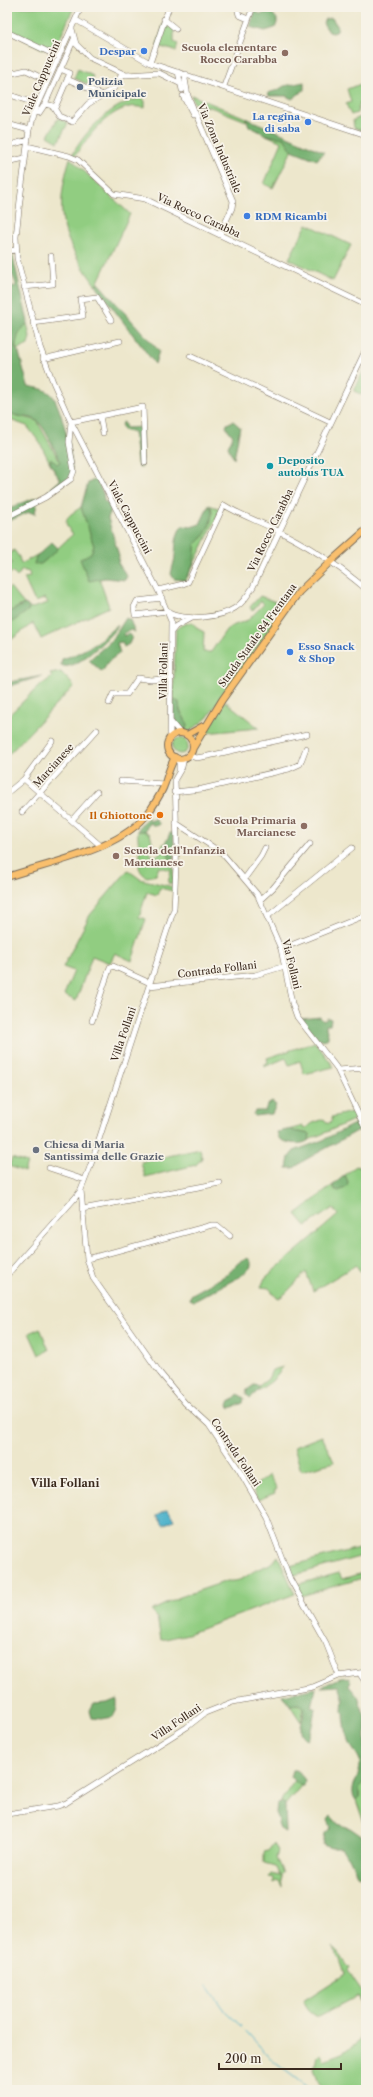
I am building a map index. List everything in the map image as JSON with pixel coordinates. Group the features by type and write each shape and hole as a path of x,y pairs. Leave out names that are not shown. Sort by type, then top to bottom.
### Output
{"main road":[{"name":"Strada Statale 84 Frentana","path":"193,748 206,724 299,592 366,530"},
{"name":"Strada Statale 84 Frentana","path":"187,735 206,724"},
{"path":"7,877 101,846 116,840 136,827 149,811 176,758 186,756 193,748 192,741 187,735 180,733 170,738 168,744 168,772"},
{"path":"168,750 176,758"}],"street":[{"name":"Viale Cappuccini","path":"81,7 37,104 29,130 16,237 16,250 43,359 71,422 158,590 171,621"},
{"path":"237,7 239,15 248,19"},
{"path":"224,86 253,7"},
{"path":"150,63 167,8"},
{"path":"164,19 176,29"},
{"path":"76,20 150,63 178,72 188,77 224,86 366,135"},
{"path":"72,29 76,44 90,58 122,74 131,76 159,73 183,88"},
{"path":"7,32 58,57"},
{"path":"34,112 39,113 45,104 74,39"},
{"path":"55,108 70,73 60,69"},
{"path":"7,71 13,73 26,70 48,81"},
{"path":"178,72 183,88"},
{"path":"45,104 55,108 59,116 72,122 88,104 117,85 122,74"},
{"name":"Via Zona Industriale","path":"188,77 183,88 233,201 232,208 220,234"},
{"path":"67,79 103,95"},
{"path":"7,94 37,104"},
{"path":"183,96 198,124 201,126"},
{"path":"7,124 29,130"},
{"path":"7,146 28,140"},
{"name":"Via Rocco Carabba","path":"27,146 69,156 78,160 114,194 145,199 366,305"},
{"path":"366,149 366,157"},
{"path":"7,162 25,158"},
{"path":"7,251 16,250"},
{"path":"24,287 53,284 51,256"},
{"path":"33,323 83,316 80,299 97,297 111,320"},
{"path":"43,359 120,341"},
{"name":"Via Rocco Carabba","path":"172,630 178,624 191,618 230,611 246,598 280,531 330,422 366,349"},
{"path":"190,356 330,422"},
{"path":"7,517 46,497 71,479 74,470 69,442 71,422 141,407 144,409 145,463"},
{"path":"100,416 103,433"},
{"path":"158,590 188,582 224,505 280,531 342,568 366,589"},
{"path":"162,598 137,602 134,607 134,615 168,612"},
{"name":"Via Rocco Carabba","path":"168,612 177,616 191,618"},
{"path":"177,616 171,621 178,624"},
{"name":"Villa Follani","path":"170,738 172,678 171,621"},
{"path":"109,704 112,694 127,694 138,678 151,680 172,678"},
{"path":"171,722 180,733"},
{"name":"Marcianese","path":"22,812 97,730"},
{"path":"186,756 196,758 208,756 307,734"},
{"path":"7,794 24,779 52,741"},
{"path":"174,792 202,789 289,769 300,764 306,748"},
{"name":"Villa Follani","path":"7,1275 81,1190 85,1180 174,908 177,844 174,792 175,779 186,756"},
{"name":"Villa Follani","path":"176,758 179,763 179,771"},
{"path":"24,779 101,846"},
{"path":"121,781 164,784"},
{"path":"72,820 97,792"},
{"name":"Via Follani","path":"176,823 222,853 245,878 260,900 281,950 292,1003 297,1016 338,1070 366,1130"},
{"path":"260,900 310,844"},
{"path":"245,878 262,856 265,848"},
{"path":"268,916 352,848"},
{"path":"281,950 366,914"},
{"path":"92,1021 110,967 113,966 150,985"},
{"name":"Contrada Follani","path":"150,985 255,975 285,966"},
{"path":"338,1070 366,1068"},
{"path":"49,1168 85,1180"},
{"path":"82,1209 220,1183"},
{"name":"Contrada Follani","path":"81,1190 87,1259 93,1278 160,1373 185,1403 209,1425 241,1474 266,1517 290,1579 326,1643 339,1676"},
{"path":"87,1259 212,1225 217,1225 230,1236"},
{"name":"Villa Follani","path":"7,1814 58,1806 66,1803 187,1727 205,1713 219,1706 314,1687 339,1676 366,1672"},
{"path":"360,1674 366,1683"}],"green space":[{"path":"7,7 74,7 56,47 51,46 50,49 43,49 7,30"},
{"path":"255,11 260,14 271,12 277,19 275,28 265,31 250,27"},
{"path":"332,18 338,27 336,32 333,33 329,32 323,23 325,19"},
{"path":"164,22 174,30 174,42 178,44 176,51 157,46"},
{"path":"78,69 93,76 89,85 74,78"},
{"path":"304,82 304,90 292,99 286,96 269,96 268,93 278,90 284,86"},
{"path":"366,82 357,113 351,115 346,104 351,102 347,89"},
{"path":"191,95 246,118 246,121 213,108 194,103"},
{"path":"142,98 145,101 145,108 129,107 112,115 91,134 75,156 72,155 85,136 110,111 120,105"},
{"path":"361,117 366,118 366,132 354,128 353,120"},
{"path":"58,118 68,123 58,142 48,136"},
{"path":"246,118 324,152 317,160 292,150 284,138 266,135 249,126"},
{"path":"266,135 284,138 292,150 273,188 264,184 282,142"},
{"path":"70,158 130,214 96,286 75,254 68,240 64,226 62,195"},
{"path":"307,224 351,245 333,281 289,259"},
{"path":"7,254 13,257 28,322 19,333 15,347 19,353 28,386 46,390 55,399 63,420 71,459 72,469 69,478 44,495 60,480 50,463 51,458 57,464 60,462 59,458 45,432 36,420 14,415 7,409 7,278 12,286 15,287 16,284 7,262"},
{"path":"98,283 159,351 155,364 96,286"},
{"path":"27,323 30,337 28,345 17,350 16,339 24,325"},
{"path":"366,365 366,397 354,391"},
{"path":"7,409 17,416 37,421 60,462 57,464 51,458 50,463 40,443 27,426 7,419"},
{"path":"233,421 240,427 234,459 228,447 233,436 226,427 227,424"},
{"path":"124,422 126,428 142,427 142,467 138,467 137,464 134,433 123,430 121,424"},
{"path":"96,479 103,493 104,501 112,507 108,518 119,556 118,563 127,576 125,580 105,578 89,581 80,559 91,553 94,546 81,507 88,483"},
{"path":"40,497 42,498 37,502 35,514 29,512 7,522 7,511 23,502"},
{"path":"209,505 221,509 186,580 182,582 181,580 183,580 195,549 195,544 206,533 212,517 211,507 208,507"},
{"path":"81,507 94,546 91,553 84,558 99,578 109,607 41,639 33,623 7,643 7,626 29,609 48,603 45,598 36,602 34,600 24,578 30,577 29,572 22,570 17,577 12,572 9,575 7,567 12,563 7,556 14,550 19,557 21,564 42,552 36,557 41,564 73,534 66,521 67,518"},
{"path":"208,507 211,507 212,517 206,533 195,544 194,558 189,573 183,580 174,579 171,574 175,560 176,540 178,533 182,526 191,527 200,524"},
{"path":"52,542 58,548 56,551 41,564 34,564 36,557"},
{"path":"10,587 24,604 7,613 7,590"},
{"path":"260,596 286,606 207,718 189,732 182,729 185,730 188,725 175,700 173,701 176,629 182,625 192,622 198,629 204,632 203,652 211,652 226,630 248,620 264,604 261,601 252,611 250,607"},
{"path":"25,604 29,607 29,610 7,626 7,613"},
{"path":"126,618 130,620 135,632 131,630 124,633 124,636 128,634 132,637 129,644 124,647 122,642 117,643 120,653 109,661 102,672 89,660 112,640"},
{"path":"117,625 118,626 108,638 83,659 67,666 61,665 62,659 74,655 95,644"},
{"path":"61,672 74,686 7,756 7,717 37,688 52,677 50,674"},
{"path":"42,676 7,687 7,683 10,682"},
{"path":"174,700 179,702 180,711 188,725 185,730 179,728 173,716"},
{"path":"225,701 259,728 205,733"},
{"path":"180,738 187,743 188,746 183,753 180,754 173,749 172,746 177,739"},
{"path":"148,817 150,821 155,819 160,824 155,826 149,823 145,831 138,831 138,829"},
{"path":"138,831 145,831 150,834 153,845 150,855 156,856 160,854 163,844 167,843 171,867 174,867 173,884 168,883 171,870 159,867 156,875 147,877 139,868 140,851"},
{"path":"170,833 174,833 174,860 170,860 166,842"},
{"path":"128,870 140,879 173,887 173,891 160,888 157,895 147,892 139,917 146,919 132,961 115,953 110,963 92,956 76,1001 64,995 74,971 63,967 90,915"},
{"path":"320,1017 323,1021 328,1018 331,1019 330,1025 326,1025 328,1038 323,1041 317,1039 301,1019"},
{"path":"315,1042 334,1067 304,1074 300,1061 289,1065 286,1058 264,1067 264,1065 268,1062 267,1058"},
{"path":"272,1102 276,1105 272,1114 254,1116 253,1114 255,1111 265,1111 267,1105"},
{"path":"355,1111 358,1118 309,1140 310,1134 292,1131 292,1129 303,1126 304,1129 313,1123 324,1119 328,1124 332,1120 332,1117"},
{"path":"360,1121 362,1127 359,1130 305,1160 294,1168 287,1168 289,1157 294,1151 323,1140"},
{"path":"292,1129 293,1131 310,1134 309,1140 294,1144 279,1138 277,1132"},
{"path":"200,1149 202,1158 196,1165 145,1177 141,1162"},
{"path":"12,1158 27,1163 24,1172 9,1166"},
{"path":"356,1166 361,1168 366,1166 366,1250 362,1253 366,1261 366,1280 356,1265 313,1291 306,1272 286,1293 278,1299 269,1288 261,1287 265,1278 338,1215 333,1208 306,1226 296,1214 333,1185 333,1188 336,1190 347,1187 348,1182 345,1175"},
{"path":"345,1175 348,1182 347,1187 339,1191 334,1189 333,1185"},
{"path":"248,1258 251,1262 251,1267 241,1276 194,1301 190,1299 191,1295 228,1274 238,1263"},
{"path":"40,1328 49,1350 39,1355 29,1333"},
{"path":"283,1367 272,1381 258,1391 259,1386 268,1379 272,1370"},
{"path":"254,1385 259,1386 258,1391 250,1398 246,1394 247,1390"},
{"path":"238,1394 244,1398 243,1403 230,1408 228,1406 229,1402"},
{"path":"322,1436 334,1462 301,1471 294,1447"},
{"path":"269,1475 277,1489 274,1491 275,1493 258,1500 252,1488"},
{"path":"366,1546 366,1555 291,1576 286,1567"},
{"path":"278,1556 295,1594 188,1634 161,1640 157,1617 151,1611 180,1597 227,1581 240,1580 269,1564"},
{"path":"366,1572 366,1577 301,1596 295,1585 339,1573 342,1579"},
{"path":"350,1677 349,1686 358,1697 366,1719 366,1780 359,1788 359,1797 356,1800 353,1788 359,1770 360,1761 350,1744 347,1734 344,1713 342,1712 343,1697 339,1686 321,1687 340,1678"},
{"path":"316,1688 312,1707 315,1708 313,1720 307,1740 301,1733 304,1707 298,1704 290,1705 282,1695"},
{"path":"117,1699 117,1709 113,1717 102,1719 92,1718 90,1711 94,1704 107,1703"},
{"path":"290,1705 302,1705 304,1707 301,1722"},
{"path":"292,1770 297,1770 300,1773 305,1780 304,1786 301,1786 290,1777"},
{"path":"295,1780 301,1786 285,1805 281,1802 282,1799"},
{"path":"366,1780 366,1829 356,1800 359,1797 359,1788"},
{"path":"281,1802 285,1804 286,1832 280,1829 278,1824 279,1820 276,1813 277,1803"},
{"path":"331,1816 338,1824 350,1828 363,1837 366,1836 366,1874 358,1876 349,1858 341,1848 331,1848 323,1845 325,1833 331,1828 328,1820"},
{"path":"274,1843 278,1851 276,1858 283,1873 281,1875 282,1887 278,1881 274,1883 274,1878 269,1877 271,1874 280,1876 275,1866 264,1863 264,1852 268,1851"},
{"path":"332,1947 338,1952 350,1968 348,1971 362,1991 366,2018 366,2090 326,2090 319,2083 314,2070 317,2056 320,2053 323,2060 342,2053 360,2040 364,2018 358,1996 318,2017 313,2014 304,2004 303,2001 345,1974 340,1960"}],"water":[{"path":"168,1509 174,1520 163,1525 157,1515"}],"waterway":[{"path":"207,1986 223,2009 244,2029 274,2062 311,2090"}],"place":[{"name":"Despar","path":"144,51"},
{"name":"Scuola elementare Rocco Carabba","path":"285,53"},
{"name":"Polizia Municipale","path":"80,87"},
{"name":"La regina di saba","path":"308,122"},
{"name":"RDM Ricambi","path":"247,216"},
{"name":"Deposito autobus TUA","path":"270,466"},
{"name":"Esso Snack & Shop","path":"290,652"},
{"name":"Il Ghiottone","path":"160,815"},
{"name":"Scuola Primaria Marcianese","path":"304,826"},
{"name":"Scuola dell'Infanzia Marcianese","path":"116,856"},
{"name":"Chiesa di Maria Santissima delle Grazie","path":"36,1150"}],"district":[{"name":"Villa Follani","path":"65,1483"}]}
